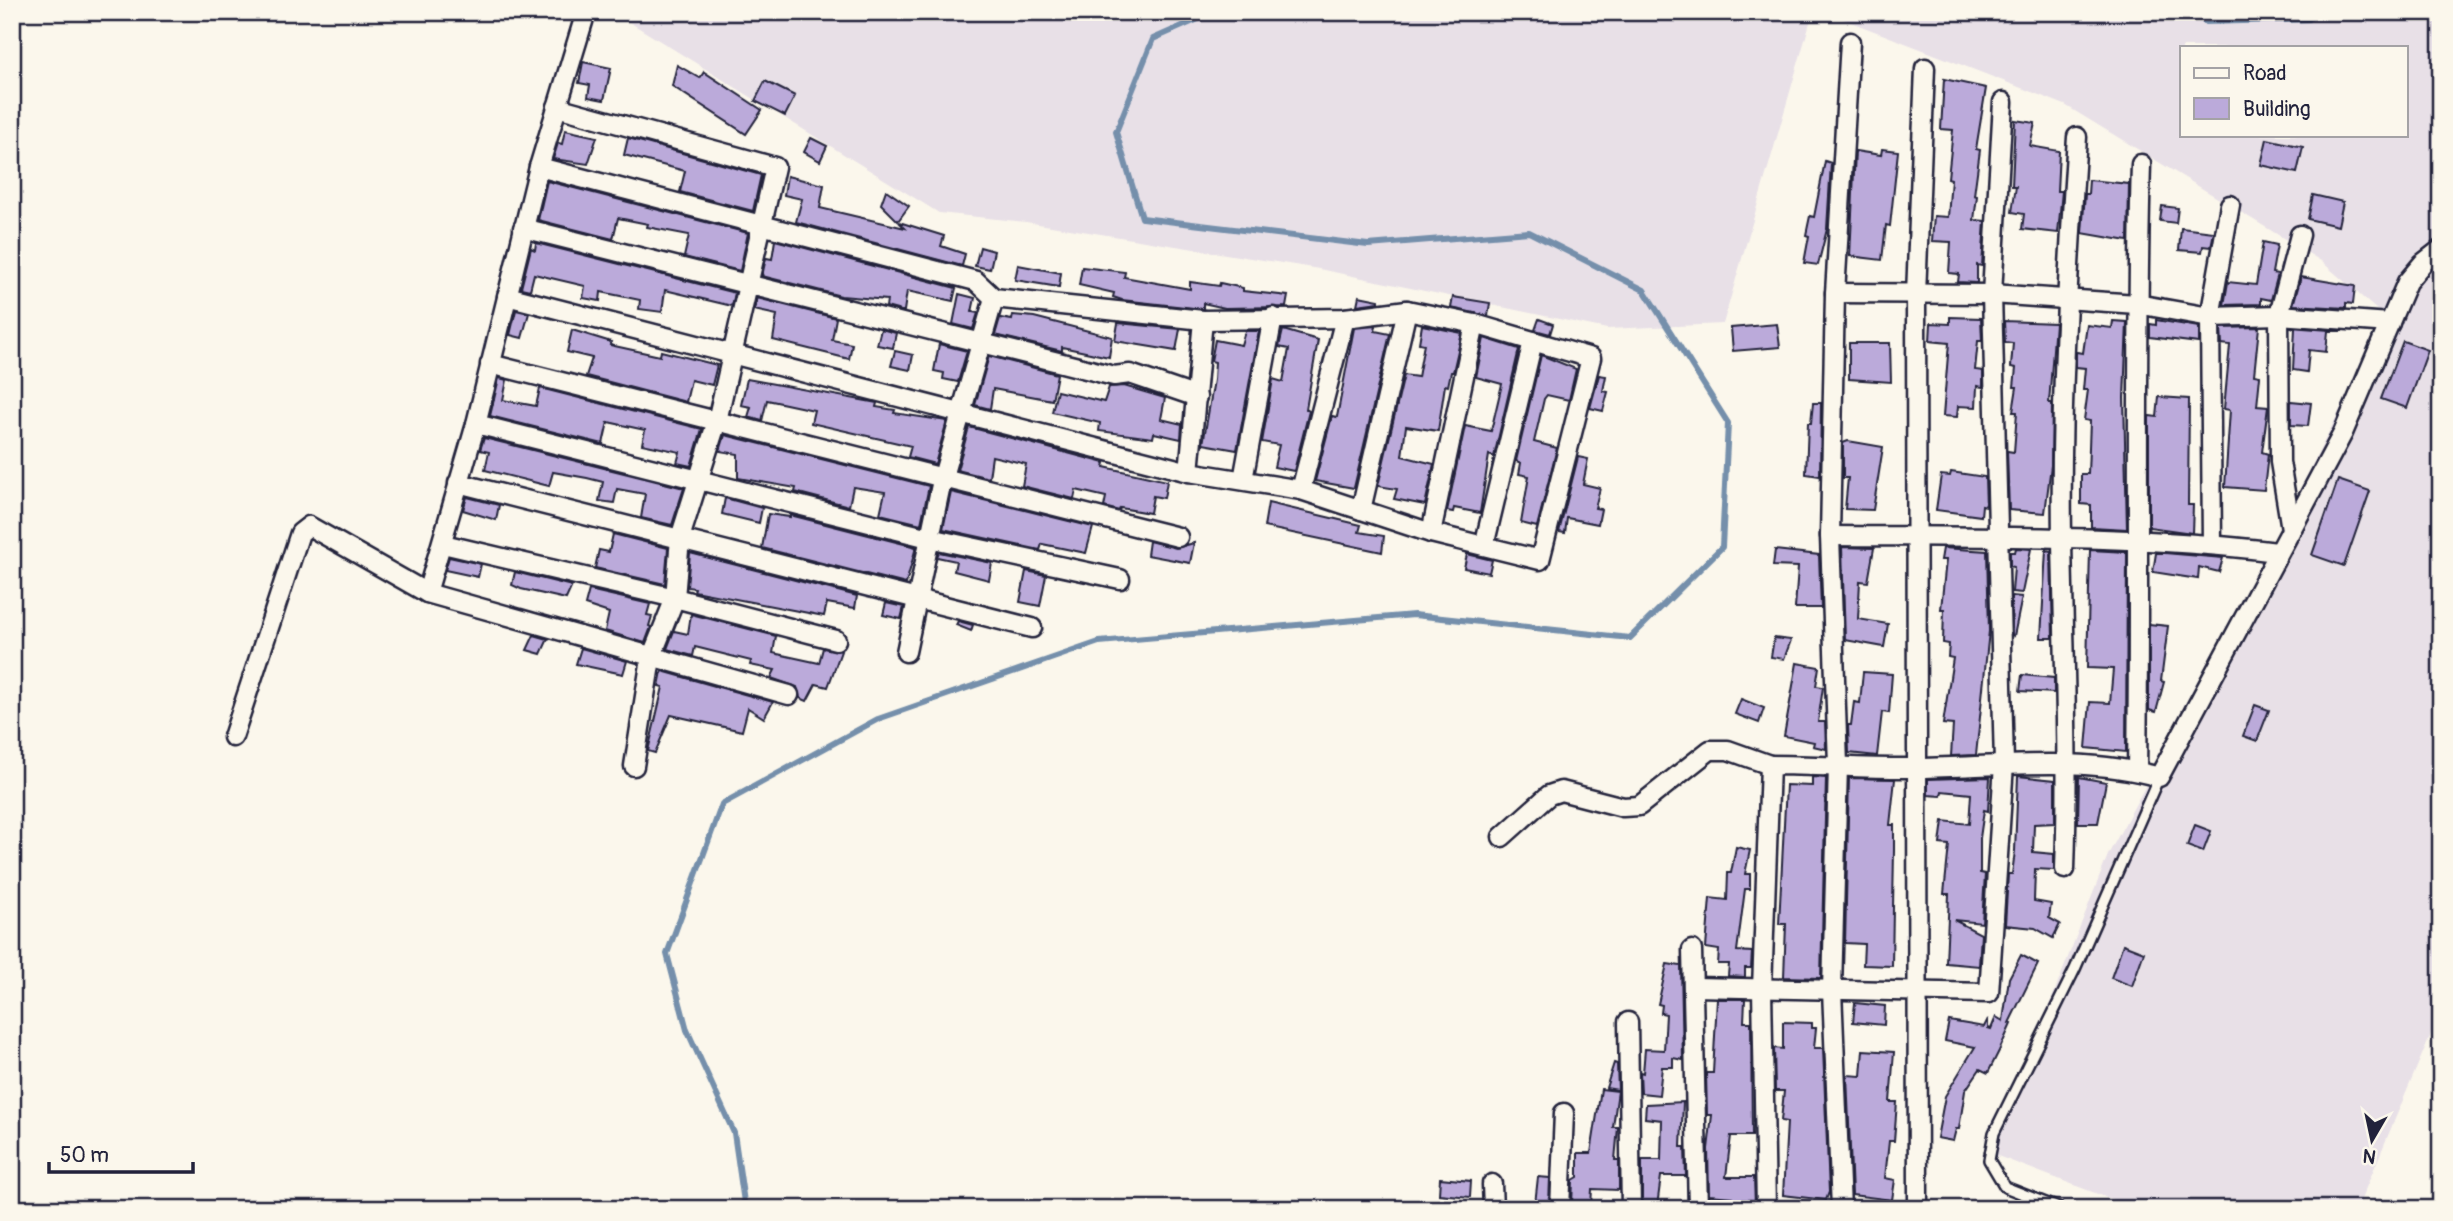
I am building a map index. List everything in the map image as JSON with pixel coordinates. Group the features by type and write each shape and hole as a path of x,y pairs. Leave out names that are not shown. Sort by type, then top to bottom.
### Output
{"street":[{"path":"427,593 476,424 539,167 586,12"},
{"path":"1840,1209 1832,990 1838,765 1830,536 1835,293 1850,42"},
{"path":"1918,1209 1916,295 1925,68"},
{"path":"1694,987 1989,993 2004,764 1993,294 2003,102"},
{"path":"557,107 775,167 717,421 680,538 675,598 651,659 634,766"},
{"path":"2065,869 2069,766 2062,538 2067,299 2077,137"},
{"path":"2137,771 2140,543 2137,304 2141,164"},
{"path":"507,296 733,352 1189,472 1301,490 1431,533 1539,560 1591,358 1475,324 1407,310 1345,318 1203,320 995,299 976,281 539,167"},
{"path":"2212,544 2210,317 2230,205"},
{"path":"523,228 749,287 1114,376 1130,374 1197,397"},
{"path":"2291,528 2280,462 2279,316 2300,235"},
{"path":"1502,837 1549,795 1560,791 1623,807 1639,806 1710,750 1728,750 1770,765 1919,768 2004,764 2069,766 2137,771 2159,777 2343,433 2407,282 2423,263 2441,249"},
{"path":"1835,293 1993,294 2137,304 2210,317 2279,316 2390,323"},
{"path":"906,652 942,480 995,299"},
{"path":"1361,510 1407,310"},
{"path":"1242,480 1273,317"},
{"path":"1301,490 1345,318"},
{"path":"1189,472 1203,320"},
{"path":"1431,533 1475,324"},
{"path":"1484,546 1534,341"},
{"path":"490,364 942,480 1178,537"},
{"path":"476,424 929,538 1120,579"},
{"path":"458,484 1032,628"},
{"path":"233,737 304,528 315,526 427,593 651,659 789,695"},
{"path":"1830,536 2062,538 2212,544 2277,552"},
{"path":"443,544 675,598 836,640"},
{"path":"1766,1209 1762,989 1770,765"},
{"path":"1692,950 1698,1209"},
{"path":"1628,1022 1631,1209"},
{"path":"1560,1209 1564,1113"},
{"path":"1492,1184 1493,1209"}],"lane":[{"path":"2061,1209 2005,1187 1989,1160 1994,1133 2075,969 2159,777"}],"shaded area":[{"path":"613,12 1813,12 1723,324 1607,329 1319,269 1026,222 939,213"},
{"path":"1825,12 2441,12 2441,1010 2357,1209 2137,1209 1995,1155 1997,1139 2108,855 2223,643 2386,318 2321,261 2065,105"}],"building":[{"path":"583,62 611,68 604,100 588,97 590,85 579,83"},
{"path":"677,65 700,78 704,72 762,110 746,134 672,86"},
{"path":"1944,79 1986,88 1976,149 1980,150 1974,195 1977,196 1974,220 1985,221 1982,266 1977,265 1977,283 1958,282 1959,274 1949,273 1951,242 1932,241 1934,216 1948,217 1951,179 1948,178 1953,130 1941,129"},
{"path":"765,81 795,96 785,116 755,101"},
{"path":"2015,120 2035,123 2030,146 2059,151 2057,191 2062,191 2058,233 2022,229 2024,214 2012,212 2016,186 2012,186"},
{"path":"565,130 597,137 588,164 553,159 558,143 562,144"},
{"path":"628,138 761,175 753,211 680,192 685,171 624,155"},
{"path":"811,138 827,146 820,161 804,152"},
{"path":"2267,139 2303,147 2297,173 2261,165"},
{"path":"1882,149 1898,151 1890,226 1886,225 1882,260 1850,256 1855,151 1881,155"},
{"path":"1825,161 1831,163 1827,229 1818,265 1804,263 1809,236 1806,235 1810,216 1814,217"},
{"path":"787,176 824,185 820,208 905,228 899,222 944,236 941,246 965,254 962,266 796,222 802,199 784,195"},
{"path":"2089,180 2129,184 2128,241 2082,233 2085,194 2088,194"},
{"path":"547,181 748,233 740,271 684,257 689,235 647,227 648,224 618,218 613,239 538,220"},
{"path":"886,190 909,206 898,221 881,204"},
{"path":"2313,195 2343,202 2338,226 2308,219"},
{"path":"2162,206 2178,208 2176,223 2160,221"},
{"path":"2181,228 2214,232 2211,247 2203,246 2202,252 2179,250"},
{"path":"775,240 956,288 953,301 907,291 904,311 901,311 886,307 887,300 841,296 762,276 766,258 772,259"},
{"path":"2263,242 2277,245 2272,273 2278,274 2271,300 2261,298 2261,304 2224,305 2228,282 2256,285"},
{"path":"536,243 735,293 732,306 665,290 662,312 639,309 640,300 601,292 600,301 583,298 585,286 534,274 530,290 521,288 531,248 535,250"},
{"path":"980,247 994,251 990,269 975,266"},
{"path":"1018,265 1061,273 1059,287 1015,280"},
{"path":"1082,267 1125,272 1124,277 1190,289 1190,282 1219,286 1220,283 1243,288 1243,291 1288,296 1286,307 1225,308 1203,303 1203,309 1122,300 1113,297 1114,293 1079,285"},
{"path":"2301,277 2355,286 2353,304 2346,303 2346,308 2293,305"},
{"path":"959,294 975,298 972,312 978,313 973,329 953,324"},
{"path":"1359,296 1379,300 1379,302 1357,305"},
{"path":"1453,297 1490,303 1488,316 1451,308"},
{"path":"757,298 836,318 832,340 852,344 849,359 773,340 777,315 754,310"},
{"path":"516,310 529,313 522,338 510,335"},
{"path":"1013,315 1034,317 1112,337 1109,357 1062,347 1062,351 995,335 1000,318 1012,320"},
{"path":"1950,317 1981,318 1982,341 1978,341 1975,370 1983,371 1983,387 1977,386 1976,407 1958,406 1957,417 1943,416 1949,343 1930,341 1931,323 1950,324"},
{"path":"1539,319 1553,324 1550,334 1535,330"},
{"path":"2156,320 2199,327 2199,343 2150,337 2150,324 2156,325"},
{"path":"2004,321 2055,323 2049,403 2052,403 2051,465 2045,513 2009,510 2007,451 2014,452 2017,412 2013,412 2017,387 2014,387 2016,368 2011,367 2013,343 2005,342"},
{"path":"2113,321 2127,322 2124,398 2127,529 2091,527 2091,505 2081,504 2081,474 2088,474 2090,421 2084,420 2088,390 2083,390 2085,368 2076,367 2076,352 2083,353 2087,325 2112,328"},
{"path":"1118,323 1180,329 1176,351 1115,341"},
{"path":"1777,324 1780,347 1733,351 1731,328"},
{"path":"1422,325 1462,333 1453,372 1448,386 1445,385 1438,431 1406,426 1402,456 1434,464 1425,505 1394,499 1397,489 1378,486 1404,375 1418,377 1424,344 1419,343"},
{"path":"1376,326 1375,331 1390,334 1354,488 1315,481 1332,416 1337,417 1354,328"},
{"path":"2259,327 2254,375 2260,376 2257,406 2268,407 2262,452 2268,454 2264,490 2225,487 2230,410 2224,409 2230,345 2222,344 2221,328"},
{"path":"2290,327 2343,331 2328,331 2326,352 2309,350 2307,372 2293,370 2295,328"},
{"path":"881,329 896,333 893,348 877,345"},
{"path":"572,330 611,342 610,345 660,356 661,351 717,365 712,385 691,380 686,402 586,376 592,358 567,352"},
{"path":"1283,330 1318,340 1306,409 1309,411 1294,471 1274,467 1279,445 1262,442 1273,379 1283,382 1289,349 1279,347"},
{"path":"1245,331 1259,331 1237,450 1203,444 1214,380 1215,362 1211,361 1215,340 1241,345"},
{"path":"1484,338 1519,349 1494,457 1489,455 1480,513 1454,508 1453,512 1447,511 1465,426 1491,431 1502,384 1476,377"},
{"path":"2403,341 2428,350 2407,408 2381,399"},
{"path":"1849,343 1890,343 1891,382 1849,379"},
{"path":"939,344 967,351 958,382 943,379 944,373 934,371"},
{"path":"895,351 913,355 910,370 891,366"},
{"path":"1541,355 1576,369 1569,400 1547,395 1544,399 1534,442 1557,448 1537,527 1521,523 1529,476 1519,474 1521,463 1516,461"},
{"path":"989,356 1057,374 1052,400 993,389 990,409 975,405"},
{"path":"1599,375 1606,376 1603,391 1608,392 1603,411 1590,408"},
{"path":"499,378 507,380 503,400 536,406 540,388 702,429 691,466 677,463 680,452 642,444 645,430 608,422 603,444 490,416"},
{"path":"747,379 877,403 876,407 895,410 894,413 947,421 935,464 908,457 911,446 811,423 814,410 767,400 762,421 748,417 751,407 741,405"},
{"path":"1124,386 1165,398 1161,419 1182,424 1181,439 1154,433 1153,438 1099,431 1100,423 1052,412 1057,391 1104,402 1109,387"},
{"path":"2159,397 2189,399 2188,505 2193,505 2192,533 2149,527 2149,416 2157,417"},
{"path":"2291,401 2311,403 2308,426 2291,425"},
{"path":"1813,403 1821,403 1820,476 1806,474 1808,423 1811,423"},
{"path":"969,427 1105,463 1104,467 1167,481 1164,498 1153,496 1150,513 1120,508 1119,511 1104,507 1106,497 1076,490 1074,499 1022,486 1026,464 992,456 989,478 957,470"},
{"path":"725,435 929,486 921,524 880,514 885,492 853,487 849,506 795,492 796,488 738,478 738,454 720,451"},
{"path":"484,438 684,488 672,525 641,518 645,494 617,489 614,503 599,501 603,482 553,472 549,486 485,470 489,452 480,450"},
{"path":"1848,441 1883,447 1873,510 1845,509 1848,478 1843,478 1843,443"},
{"path":"1578,457 1588,459 1583,484 1600,488 1595,508 1601,509 1598,524 1567,518 1565,533 1559,532"},
{"path":"1951,472 1985,477 1986,506 1982,505 1981,516 1936,510 1941,475 1950,476"},
{"path":"2338,480 2370,491 2344,566 2312,555"},
{"path":"951,492 1093,527 1086,553 1042,544 1040,550 943,529"},
{"path":"467,497 499,505 496,520 463,510"},
{"path":"725,498 762,508 759,523 722,514"},
{"path":"1268,503 1361,525 1359,532 1384,536 1382,552 1264,527"},
{"path":"768,514 790,515 916,547 906,584 762,548"},
{"path":"613,534 668,548 665,584 595,568 599,550 609,552"},
{"path":"1149,541 1176,548 1194,543 1190,563 1147,555"},
{"path":"1842,547 1874,548 1868,582 1860,581 1858,619 1888,624 1884,647 1845,640"},
{"path":"1943,548 1987,551 1989,631 1976,755 1951,756 1953,725 1943,724 1953,658 1948,657 1949,644 1943,643 1944,609 1941,609 1946,560 1941,560"},
{"path":"2016,548 2031,549 2022,593 2012,592 2014,567 2010,566 2010,552 2015,552"},
{"path":"1775,550 1819,555 1821,608 1795,608 1798,567 1773,566"},
{"path":"2046,550 2051,551 2053,638 2041,638"},
{"path":"2090,550 2127,552 2126,752 2086,748 2090,702 2110,703 2113,669 2087,668"},
{"path":"939,552 992,563 989,580 954,571 956,561 937,557"},
{"path":"690,553 857,596 855,608 827,603 824,616 694,591 695,588 687,587"},
{"path":"2156,553 2223,558 2219,572 2199,567 2198,579 2153,572"},
{"path":"1467,554 1492,560 1489,573 1464,568"},
{"path":"449,557 481,564 478,577 445,570"},
{"path":"1026,571 1046,575 1040,606 1020,602"},
{"path":"515,572 572,586 566,599 521,589 512,585"},
{"path":"589,590 650,604 647,615 652,616 651,627 645,643 605,631 609,613 585,605"},
{"path":"2011,596 2022,597 2014,636 2012,635"},
{"path":"886,603 904,607 901,619 883,615"},
{"path":"691,614 776,636 773,653 819,663 823,648 841,651 828,687 816,684 807,701 800,698 797,687 771,678 775,670 750,665 751,661 695,647 693,656 667,649 674,631 688,634"},
{"path":"958,621 973,625 971,631 956,625"},
{"path":"2149,624 2168,626 2161,681 2164,682 2156,712 2149,710"},
{"path":"534,635 548,639 541,654 527,650"},
{"path":"1774,638 1791,640 1784,659 1771,657"},
{"path":"581,648 627,661 623,674 576,664"},
{"path":"1797,663 1819,667 1816,686 1823,687 1818,722 1825,722 1826,749 1813,746 1814,742 1784,736"},
{"path":"662,671 773,702 764,718 748,708 742,731 671,715 655,753 648,751 663,687 659,686"},
{"path":"1863,672 1892,674 1889,713 1882,712 1877,756 1849,753 1848,725 1851,725 1854,702 1860,703"},
{"path":"2022,675 2054,678 2054,693 2020,691"},
{"path":"1741,699 1764,708 1759,723 1735,714"},
{"path":"2255,705 2269,710 2257,741 2243,736"},
{"path":"2018,776 2055,780 2055,823 2034,824 2033,852 2054,854 2054,870 2035,869 2034,901 2051,904 2049,918 2060,924 2053,938 2035,928 2005,925 2008,874 2012,874 2015,851"},
{"path":"1812,777 1826,778 1821,978 1784,977 1786,924 1779,924 1786,785 1812,786"},
{"path":"1990,777 1988,811 1984,810 1980,838 1980,873 1985,874 1982,923 1954,920 1981,934 1979,966 1946,963 1949,894 1944,894 1949,845 1940,844 1943,821 1969,824 1971,794 1942,791 1941,796 1928,795 1928,779"},
{"path":"2079,777 2106,782 2098,823 2078,823"},
{"path":"1849,778 1895,779 1890,825 1894,825 1892,966 1863,965 1864,944 1845,943"},
{"path":"2195,825 2211,831 2203,852 2187,846"},
{"path":"1736,847 1750,850 1745,874 1750,874 1750,889 1745,889 1737,951 1752,952 1751,968 1745,968 1745,977 1728,976 1729,964 1718,964 1719,950 1706,948 1710,898 1727,900 1728,873 1731,873"},
{"path":"2123,944 2144,952 2132,986 2111,978"},
{"path":"2021,955 2038,964 2009,1023 2011,1024 1999,1051 1988,1073 1980,1069 1965,1091 1959,1129 1956,1129 1953,1141 1937,1138 1945,1096 1975,1047 1945,1041 1949,1021 1984,1027 1988,1019 1988,1028 1991,1029 1996,1017 2003,1021 2009,978"},
{"path":"1667,964 1681,966 1683,1060 1673,1058 1673,1067 1662,1067 1659,1095 1641,1093 1640,1072 1643,1073 1645,1049 1664,1050 1666,1014 1661,1013 1662,1005 1658,1004"},
{"path":"1717,999 1745,999 1744,1022 1751,1022 1752,1136 1731,1136 1726,1177 1754,1177 1755,1206 1732,1205 1732,1197 1709,1195 1708,1149 1712,1115 1707,1115 1706,1073 1713,1073"},
{"path":"1855,1003 1885,1006 1884,1025 1853,1022"},
{"path":"1783,1022 1812,1023 1812,1028 1816,1028 1814,1048 1823,1048 1829,1192 1826,1200 1783,1195 1787,1122 1781,1121 1784,1091 1775,1091 1774,1048 1783,1049"},
{"path":"1863,1050 1894,1052 1890,1102 1897,1102 1894,1141 1889,1141 1885,1178 1895,1180 1892,1200 1852,1195 1847,1075 1861,1076"},
{"path":"1614,1063 1617,1064 1618,1090 1606,1088"},
{"path":"1601,1089 1618,1091 1613,1127 1618,1127 1615,1160 1619,1160 1619,1190 1592,1189 1591,1206 1572,1205 1573,1180 1578,1177 1578,1153 1591,1153"},
{"path":"1683,1102 1681,1147 1685,1147 1686,1176 1661,1176 1657,1207 1642,1205 1642,1160 1661,1160 1662,1120 1645,1118 1646,1104"},
{"path":"1538,1177 1550,1178 1549,1205 1535,1204"},
{"path":"1440,1178 1471,1181 1470,1197 1439,1194"}],"waterway":[{"path":"745,1209 734,1133 687,1030 667,954 722,804 878,719 1099,642 1414,615 1630,638 1722,547 1728,423 1644,290 1529,232 1368,245 1142,218 1116,132 1153,39 1214,12"},
{"path":"2189,12 2206,22 2309,19 2312,12"}]}
